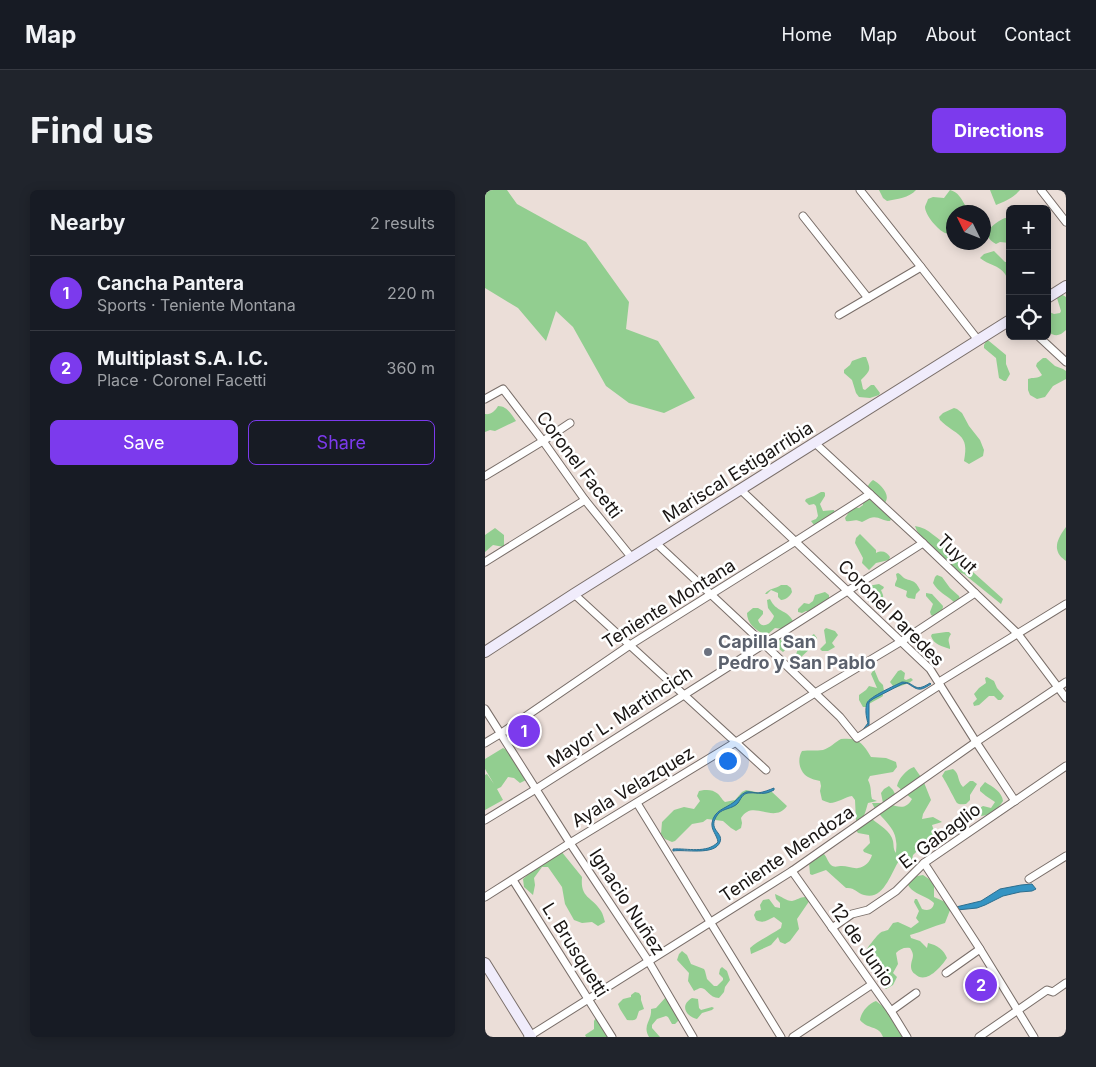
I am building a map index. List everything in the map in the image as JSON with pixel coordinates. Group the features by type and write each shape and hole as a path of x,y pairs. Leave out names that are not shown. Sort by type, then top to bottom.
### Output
{"street":[{"path":"860,190 978,340"},
{"path":"1041,190 1066,222"},
{"path":"803,216 868,298"},
{"path":"839,315 921,266"},
{"path":"1051,295 1066,286"},
{"name":"Mariscal Estigarribia","path":"485,652 1006,322"},
{"path":"1042,340 1066,362"},
{"name":"Coronel Facetti","path":"485,399 503,389 585,500 632,558"},
{"path":"485,476 570,423"},
{"name":"Tuyut","path":"815,443 923,542 1018,634 1066,698"},
{"name":"Coronel Paredes","path":"741,490 930,669 1015,800"},
{"name":"Teniente Montana","path":"485,743 629,645 870,494"},
{"path":"485,562 585,500"},
{"name":"Mayor L. Martincich","path":"485,820 849,591 923,542"},
{"path":"656,543 840,717 857,738 939,683 1066,604"},
{"name":"Ayala Velazquez","path":"485,897 570,843 902,641 975,592"},
{"path":"574,594 766,770"},
{"name":"Teniente Mendoza","path":"530,1037 792,871 976,742 1066,682"},
{"name":"Ignacio Nuñez","path":"485,709 570,843 649,962 693,1037"},
{"name":"E. Gabaglio","path":"832,928 853,914 868,910 896,891 924,863 1066,766"},
{"path":"637,803 781,1037"},
{"path":"1029,879 1066,856"},
{"path":"924,863 1034,1037"},
{"name":"12 de Junio","path":"792,871 891,1011 907,1037"},
{"name":"L. Brusquetti","path":"513,880 612,1037"},
{"path":"945,973 980,949"},
{"path":"485,963 530,1037"},
{"path":"979,1037 1047,990 1053,992 1066,984"},
{"path":"793,1037 871,985"},
{"path":"891,1011 916,993"}],"green space":[{"path":"485,190 507,190 517,204 586,242 629,302 626,329 658,341 695,398 664,413 629,403 606,386 573,327 556,311 546,341 518,308 485,288"},
{"path":"879,190 916,190 899,199 887,201"},
{"path":"950,190 953,191 961,198 965,205 946,205 946,233 929,218 925,207 928,199 933,197 944,198"},
{"path":"990,190 1020,190 1006,201 996,205"},
{"path":"1006,218 1006,243 996,244 991,241 991,228"},
{"path":"994,251 1006,262 1006,276 1003,271 980,258 984,254"},
{"path":"1061,294 1066,297 1066,330 1059,335 1055,335 1051,334 1051,313 1060,313 1061,311 1057,298"},
{"path":"986,341 989,341 1006,355 1006,364 1010,374 1006,381 999,378 996,358 984,348"},
{"path":"866,357 869,367 868,372 861,380 863,389 865,390 874,385 880,393 870,398 859,397 852,380 844,373 844,370 852,361"},
{"path":"1043,358 1066,371 1066,379 1053,386 1045,397 1037,399 1030,395 1028,379 1042,375 1036,366"},
{"path":"498,406 506,409 516,421 495,431 485,432 485,414 493,412"},
{"path":"954,408 962,413 980,440 984,450 983,456 969,464 964,461 965,445 963,440 939,417"},
{"path":"873,480 881,486 887,495 886,501 880,507 888,514 891,519 890,521 875,517 862,522 857,520 846,521 848,509 859,508 863,505 865,491"},
{"path":"821,492 825,493 820,504 823,511 834,510 835,513 814,525 811,521 818,516 816,506 814,504 809,505 805,501"},
{"path":"915,526 925,529 949,545 954,555 1003,599 1001,604 964,574 954,570 920,535"},
{"path":"1066,527 1066,561 1058,553 1057,545"},
{"path":"495,528 504,535 504,547 493,545 485,552 485,535"},
{"path":"860,534 876,550 876,553 884,552 890,557 889,560 876,563 869,570 862,563 863,558 855,543 856,538"},
{"path":"898,573 904,578 915,582 918,586 920,590 916,594 915,599 908,598 906,596 907,591 895,586 896,574"},
{"path":"937,575 942,577 959,596 959,601 954,602 937,589 933,583"},
{"path":"879,584 884,587 881,590 884,605 872,599 868,595 866,588"},
{"path":"781,585 787,585 791,588 792,592 786,599 781,600 778,597 778,593 771,590 765,594 768,591"},
{"path":"825,592 829,595 829,599 809,612 798,612 798,609 804,603 809,604 813,601 815,595"},
{"path":"926,593 932,594 943,606 938,614 931,615 930,612 933,604 926,596"},
{"path":"770,599 775,606 787,614 793,621 783,629 775,628 767,635 753,627 747,617 747,613 753,608 763,611 758,620 761,625 766,625 774,616 768,608 767,600"},
{"path":"826,628 835,631 838,635 832,643 835,647 828,651 822,651 820,649 826,643 824,630"},
{"path":"949,632 951,634 949,639 950,649 936,643 931,636 932,634"},
{"path":"814,634 817,638 816,643 795,661 794,659 799,648"},
{"path":"785,635 792,639 789,646 783,652 774,645 773,640 783,640"},
{"path":"874,669 879,681 883,685 883,696 863,707 859,700 859,695 869,686 877,688 871,674"},
{"path":"901,670 905,673 904,679 911,678 913,680 895,688 890,682 898,671"},
{"path":"987,677 994,681 1004,696 1001,700 998,700 994,696 989,696 979,705 974,706 973,703 977,699 974,694 986,683 985,678"},
{"path":"524,719 534,736 524,742 513,726"},
{"path":"841,739 856,740 871,757 886,758 896,762 897,767 893,772 870,776 868,780 872,799 877,801 868,803 861,820 856,821 855,800 852,796 833,803 822,800 820,781 805,775 800,765 802,751 823,750"},
{"path":"503,748 510,752 526,773 526,780 520,783 514,778 508,777 501,787 497,789 503,800 485,810 485,775 487,774 494,784 485,769 485,759"},
{"path":"914,767 923,780 931,800 922,819 933,817 942,822 932,825 935,834 913,855 912,860 903,862 896,855 899,861 886,884 877,894 871,896 864,895 851,888 846,888 826,870 810,874 809,862 822,852 833,866 856,868 867,864 872,855 863,850 870,843 869,835 858,833 855,829 872,819 890,834 896,853 893,830 872,803 883,803 881,793 889,786 895,794 887,799 889,804 899,807 907,805 912,799 897,786 903,775"},
{"path":"953,769 957,773 963,787 970,781 977,784 970,795 970,800 966,804 957,803 942,776 945,771"},
{"path":"985,782 999,792 1003,801 992,813 977,816 978,809 983,806 991,808 995,802 980,791"},
{"path":"711,790 717,793 725,802 735,800 746,790 761,793 772,792 787,806 776,813 751,810 741,818 741,828 736,831 723,821 707,819 703,822 692,824 675,841 672,842 665,839 661,834 662,822 674,810 684,807 694,809 700,801 697,796 699,791"},
{"path":"561,851 582,877 583,889 587,897 602,912 605,922 598,926 592,922 582,923 574,920 565,904 562,887 548,867 542,867 534,878 533,895 524,887 523,879 541,859"},
{"path":"923,875 934,885 934,897 952,905 945,923 910,935 911,938 920,941 927,948 928,943 942,950 947,958 933,974 919,977 911,969 912,951 910,948 901,949 896,953 898,964 893,973 897,977 893,985 886,989 882,986 879,978 873,973 863,955 878,935 888,930 893,923 898,922 911,928 919,922 916,918 919,911 914,902 915,899 917,899 922,909 928,910 933,907 934,903 931,900 911,889 907,882 912,877"},
{"path":"775,894 790,901 802,897 810,900 797,919 799,929 790,941 785,944 780,942 778,937 771,945 751,954 750,948 781,928 782,923 774,917 761,922 756,920 754,915 756,911 761,910 760,905 763,900 769,899 775,907 780,908 780,903 776,899"},
{"path":"682,951 687,955 691,964 704,969 707,979 714,986 717,986 723,980 719,974 720,969 722,967 727,971 730,980 719,998 716,998 703,988 694,991 688,981 689,973 677,960"},
{"path":"635,992 641,996 644,1009 639,1011 635,1020 627,1020 618,1004 623,999 631,997"},
{"path":"666,997 678,1015 678,1021 672,1024 666,1016 657,1019 652,1028 660,1037 649,1037 647,1026 651,1009 656,1008"},
{"path":"692,998 698,999 701,1010 714,1008 702,1013 697,1019 693,1018 685,1010 686,1004"},
{"path":"876,1001 885,1008 902,1037 883,1037 879,1031 860,1020 866,1008"},
{"path":"597,1016 612,1037 586,1037 585,1035 594,1029 594,1021"}],"water":[{"path":"902,682 907,682 917,688 931,684 919,689 914,687 907,683 902,684 873,699 869,702 869,725 862,731 868,723 866,710 869,700"},
{"path":"774,788 774,790 767,793 758,793"},
{"path":"746,792 758,793 746,794 736,805 718,814 715,819 714,827 721,839 717,846 712,849 699,851 673,851 673,849 697,850 708,848 718,842 712,828 715,815"},
{"path":"1032,884 1036,889 1032,891 1003,896 977,908 957,910 956,907 981,901 1000,889"}],"place":[{"name":"Capilla San Pedro y San Pablo","path":"708,652"},
{"name":"Cancha Pantera","path":"524,731"},
{"name":"Multiplast S.A. I.C.","path":"981,985"}]}
